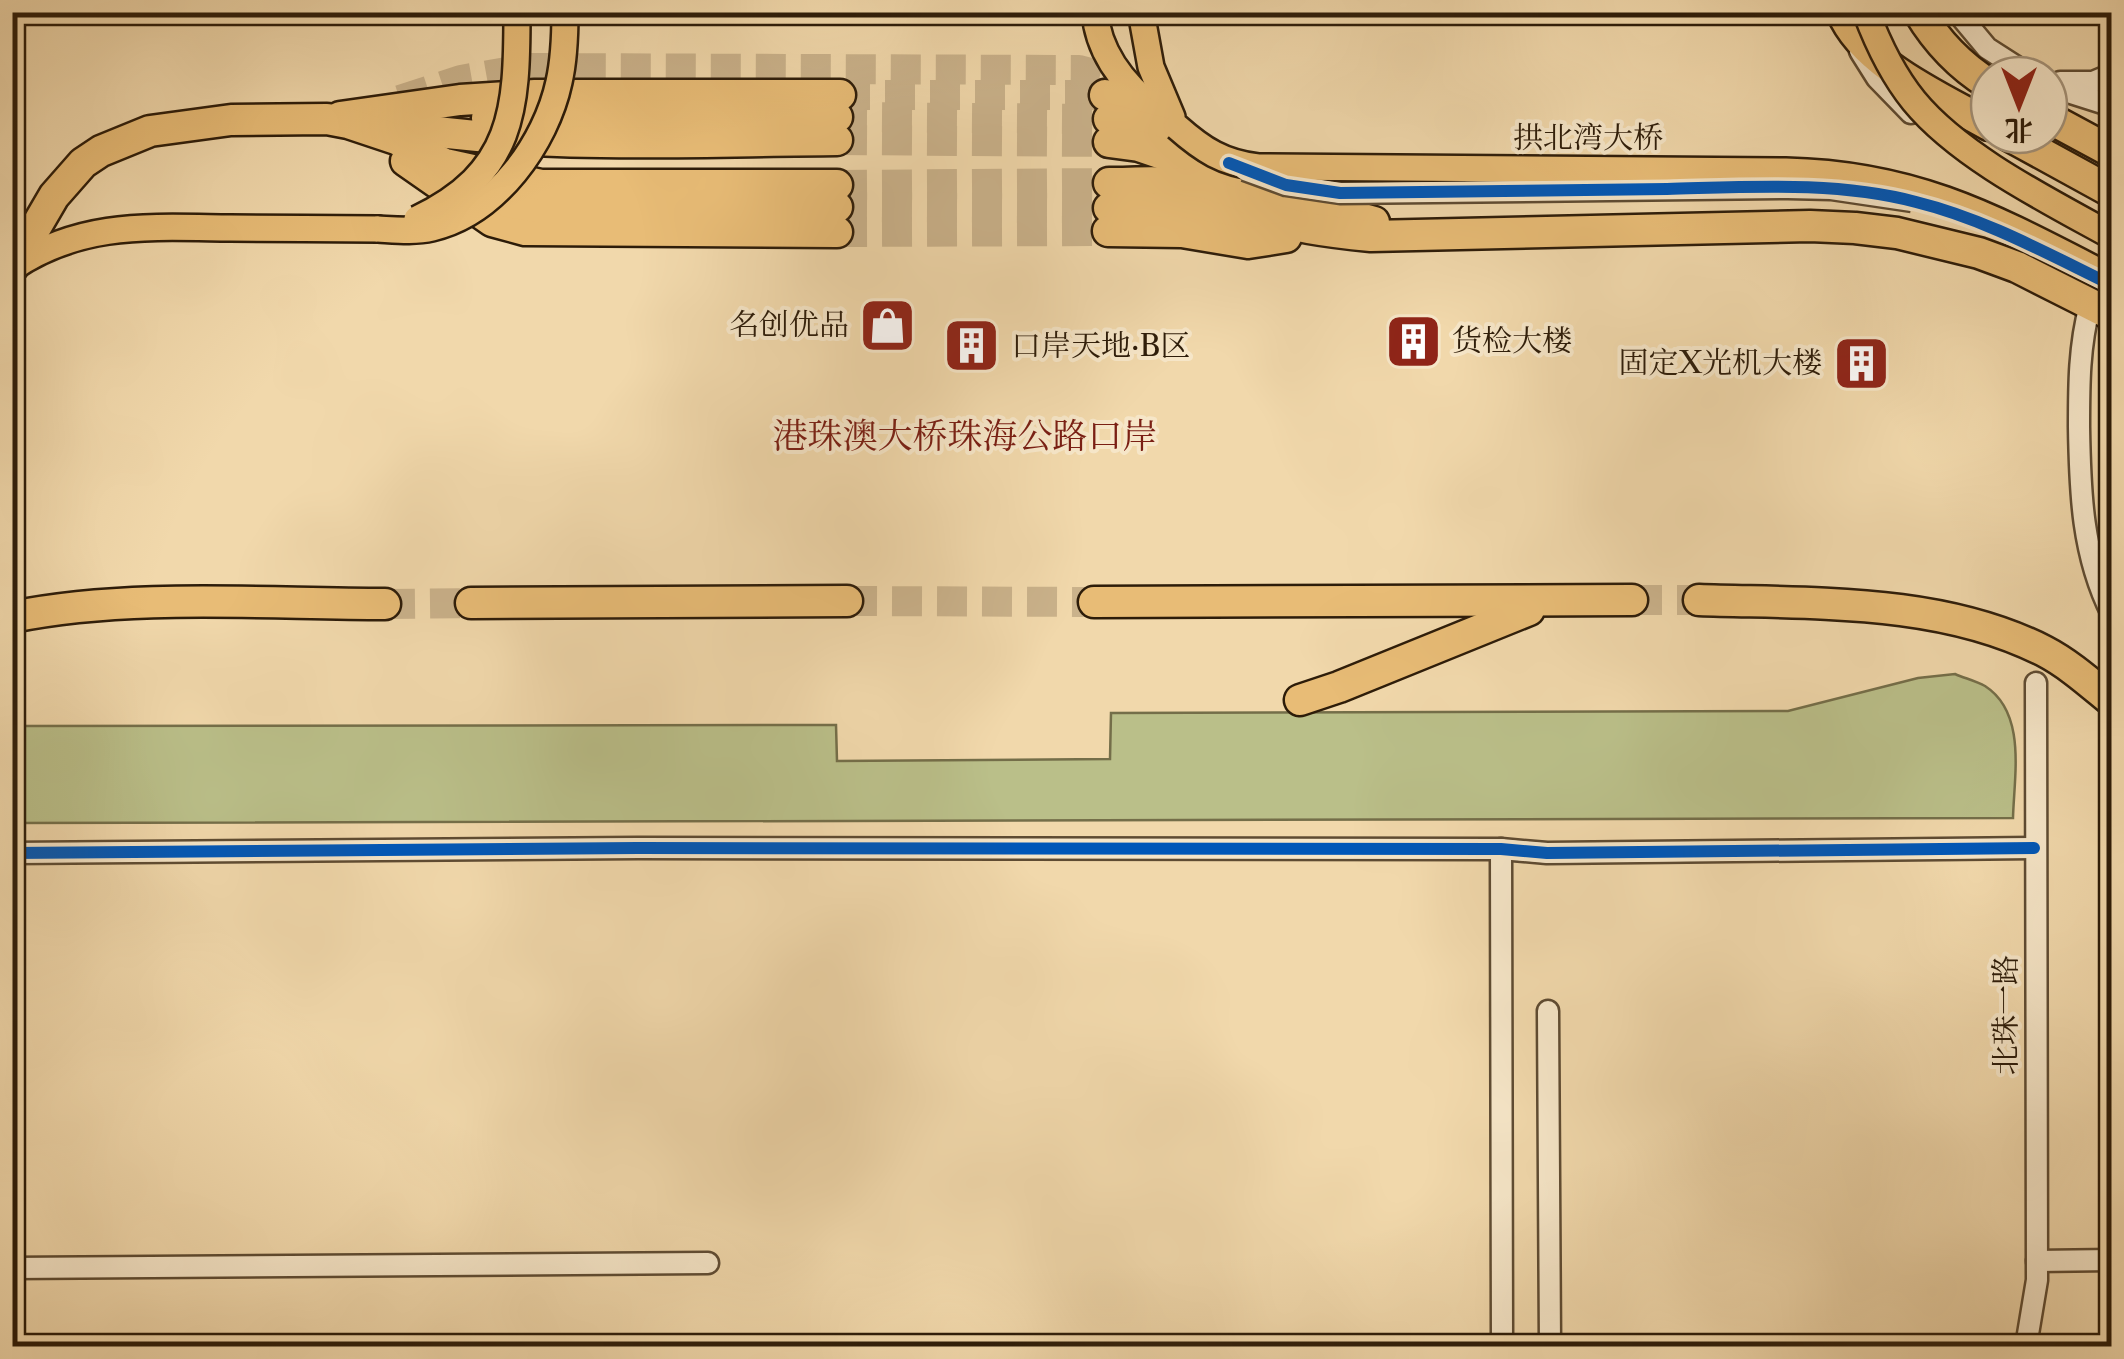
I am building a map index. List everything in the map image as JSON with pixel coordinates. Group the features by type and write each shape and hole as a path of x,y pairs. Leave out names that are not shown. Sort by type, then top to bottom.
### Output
{"highway":[{"path":"1919,12 1949,53 1969,72"},
{"path":"1852,17 1874,55 1969,113"},
{"path":"12,268 40,216 83,164 124,140 176,126 231,120 327,118 460,100 535,95 838,117 593,142 444,135 327,118"},
{"path":"327,118 370,130 444,164 542,185 836,208 525,230 492,220 447,192 370,130"},
{"path":"1374,229 1189,135 1108,119 1139,146 1374,229 1408,236 1825,226 1897,233 1979,253 2019,254 2036,268 2107,294"},
{"path":"2069,129 2112,152"},
{"path":"2044,155 2112,192"},
{"path":"1180,184 1278,221 1320,230 1374,229 1286,237 1250,232 1187,208 1108,207 1180,184"},
{"path":"471,603 847,600"},
{"path":"1300,700 1506,616 1567,600"},
{"path":"1094,602 1632,600"},
{"path":"1699,600 1822,604 1956,619 1993,629 2048,653 2111,701"},
{"path":"12,617 85,607 152,604 385,604"}],"main road":[{"path":"378,229 437,210 477,181 491,164 509,120 517,12"},
{"path":"12,268 40,249 118,228 433,228 457,218 485,200 513,174 546,121 559,84 565,12"},
{"path":"1095,12 1106,56 1114,68 1150,106 1189,135"},
{"name":"拱北湾大桥","path":"1141,12 1161,98 1203,150 1229,164 1300,170 1786,171 1865,176 1957,202 2107,294"},
{"path":"1852,17 1926,113 1987,162 2112,236"}],"street":[{"path":"1957,12 1986,48 1998,55"},
{"path":"1852,17 1876,78 1917,119 1972,164 2112,248"},
{"path":"2069,84 2112,74"},
{"path":"2069,90 2112,106"},
{"path":"1229,164 1286,185 1340,193 1844,190 1944,210 2019,254"},
{"path":"2107,294 2079,352 2080,502 2094,573 2112,614"},
{"name":"北珠一路","path":"2026,1346 2037,1261 2036,683"},
{"path":"12,853 618,848 1567,852 2034,848"},
{"path":"1501,849 1502,1346"},
{"path":"1548,1011 1550,1346"},
{"path":"2037,1261 2112,1260"},
{"path":"12,1268 708,1263"}],"green space":[{"path":"1955,674 1985,686 2007,712 2015,746 2013,818 13,823 12,726 836,725 837,761 1110,759 1111,713 1788,711 1918,678"}],"tunnel":[{"path":"400,100 461,80 530,68 1079,70 1110,78 1135,101"},
{"path":"840,95 1105,95"},
{"path":"837,117 1109,119"},
{"path":"837,140 1109,142"},
{"path":"837,185 1109,183"},
{"path":"837,207 1109,208"},
{"path":"837,232 1108,231"},
{"path":"1632,600 1699,600"},
{"path":"847,601 1094,602"},
{"path":"385,604 471,603"}],"cycle path":[{"path":"1229,163 1286,185 1340,193 1761,187 1824,188 1886,195 1967,218 2112,285"},
{"path":"12,853 638,848 1501,849 1547,853 2034,848"}],"place":[{"name":"名创优品","path":"888,325"},
{"name":"货检大楼","path":"1413,341"},
{"name":"口岸天地·B区","path":"972,346"},
{"name":"固定X光机大楼","path":"1861,363"}],"district":[{"name":"港珠澳大桥珠海公路口岸","path":"965,436"}]}
